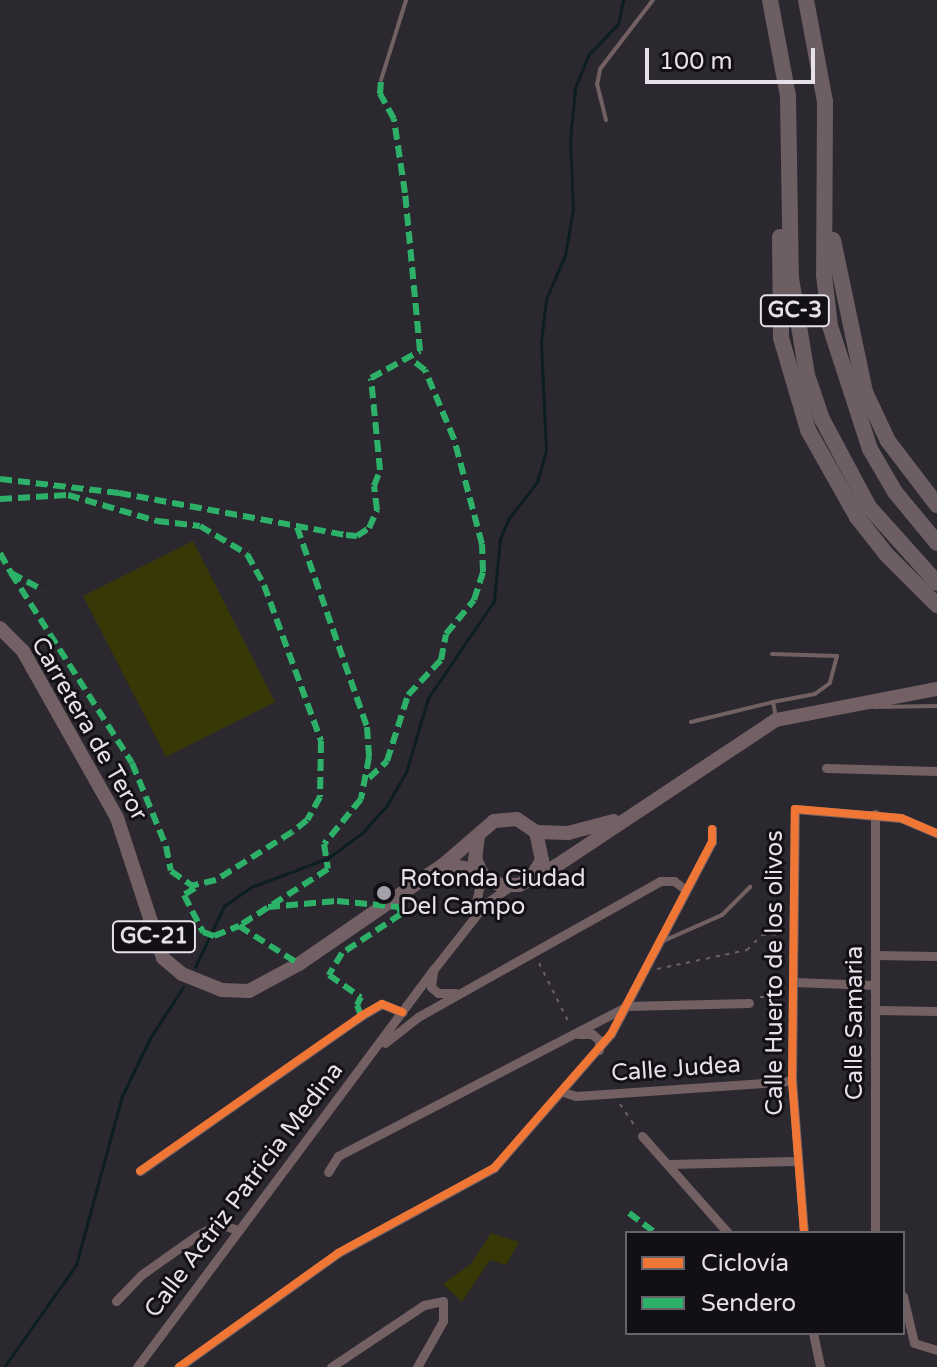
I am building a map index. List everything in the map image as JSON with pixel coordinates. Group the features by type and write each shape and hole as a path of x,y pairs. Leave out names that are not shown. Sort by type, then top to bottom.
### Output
{"highway":[{"name":"GC-3","path":"770,0 788,96 791,278 807,375 822,419 869,507 937,583"},
{"name":"GC-3","path":"806,0 825,102 824,275 841,371 870,449 895,492 937,543"},
{"path":"788,96 779,305 789,376 808,430 850,505 887,555 937,605"},
{"path":"825,102 834,156 833,239 849,334 865,392 888,441 937,505"}],"main road":[{"name":"Carretera de Teror","path":"0,628 23,651 117,818 163,958 182,974 222,990 249,991 299,964 443,865"},
{"path":"903,693 937,678"},
{"path":"443,865 480,872 511,886 531,878 599,838 621,818 776,720 903,693 937,689"},
{"path":"480,872 474,847 485,827 517,819 536,832 568,833 621,818"},
{"name":"GC-21","path":"443,865 485,827"},
{"path":"531,878 542,860 536,832"}],"street":[{"path":"826,768 937,771"},
{"name":"Calle Huerto de los olivos","path":"804,1231 792,1081 795,809 875,814"},
{"path":"875,814 901,818 937,833"},
{"name":"Calle Samaria","path":"875,814 875,1231"},
{"path":"179,1367 338,1253 494,1168 599,1050 627,1006 712,842 712,829"},
{"name":"Calle Actriz Patricia Medina","path":"470,922 480,872"},
{"path":"365,1061 400,1029 458,993 660,881 674,881 686,890"},
{"name":"Calle Actriz Patricia Medina","path":"141,1366 470,922 485,904 511,886"},
{"path":"875,955 937,956"},
{"path":"434,969 431,987 438,993 458,993"},
{"path":"793,982 875,985"},
{"path":"328,1172 338,1156 627,1006 749,1003"},
{"path":"140,1171 361,1016 382,1004 402,1012"},
{"path":"876,1010 937,1011"},
{"path":"575,1034 592,1034 599,1040 599,1050"},
{"name":"Calle Judea","path":"563,1092 613,1093 792,1081"},
{"path":"642,1136 726,1231"},
{"path":"670,1164 796,1161"},
{"path":"116,1301 141,1275 196,1236 218,1224 239,1230"},
{"path":"331,1367 424,1305 443,1301 443,1321 417,1367"},
{"path":"905,1305 914,1343 937,1350"},
{"path":"813,1335 820,1367"}],"lane":[{"path":"381,80 406,0"},
{"path":"606,120 597,85 600,69 653,0"},
{"path":"691,722 815,694 830,683 837,656 772,654"},
{"path":"773,702 776,720"},
{"path":"848,704 937,706"},
{"path":"659,943 722,915 750,887"}],"path":[{"path":"644,973 747,950 762,935 794,933"},
{"path":"533,951 575,1034"},
{"path":"749,1003 762,996 794,997"},
{"path":"613,1093 642,1136"}],"shaded area":[{"path":"193,541 275,702 166,757 83,596"},
{"path":"491,1233 519,1242 506,1265 490,1260 462,1302 443,1284 471,1264"}],"waterway":[{"path":"195,967 224,906 251,887 328,858 362,833 387,805 406,772 428,698 494,601 500,539 509,518 537,482 546,450 541,343 546,299 565,255 573,209 570,141 575,88 588,55 618,24 623,0"},
{"path":"4,1367 76,1265 122,1096 150,1038 183,987"}],"marked path":[{"path":"0,479 119,493 346,535 357,536 369,528 377,510 374,486 380,470 371,378 420,351 405,193 394,119 380,94 381,80"},
{"path":"369,778 387,761 408,695 441,660 446,634 474,600 483,572 482,544 454,439 425,370 412,360"},
{"path":"0,499 68,495 157,521 200,526 247,554 264,585 321,741 320,797 307,820 292,832 216,880 191,886"},
{"path":"297,527 367,727 369,757 361,799 324,844 328,869 239,926 299,964"},
{"path":"0,553 11,573 43,590"},
{"path":"11,573 132,763 166,846 171,871 195,888 184,895 203,932 214,936 239,926"},
{"path":"268,907 337,901 399,907 401,914 342,953 329,975 361,997 357,1005 361,1016"},
{"path":"629,1213 653,1231"}],"cycle path":[{"path":"804,1231 792,1081 795,809 901,818 937,833"},
{"path":"179,1367 338,1253 494,1168 611,1034 712,842 712,829"},
{"path":"140,1171 361,1016 382,1004 402,1012"}],"place":[{"name":"Rotonda Ciudad Del Campo","path":"384,893"}]}
